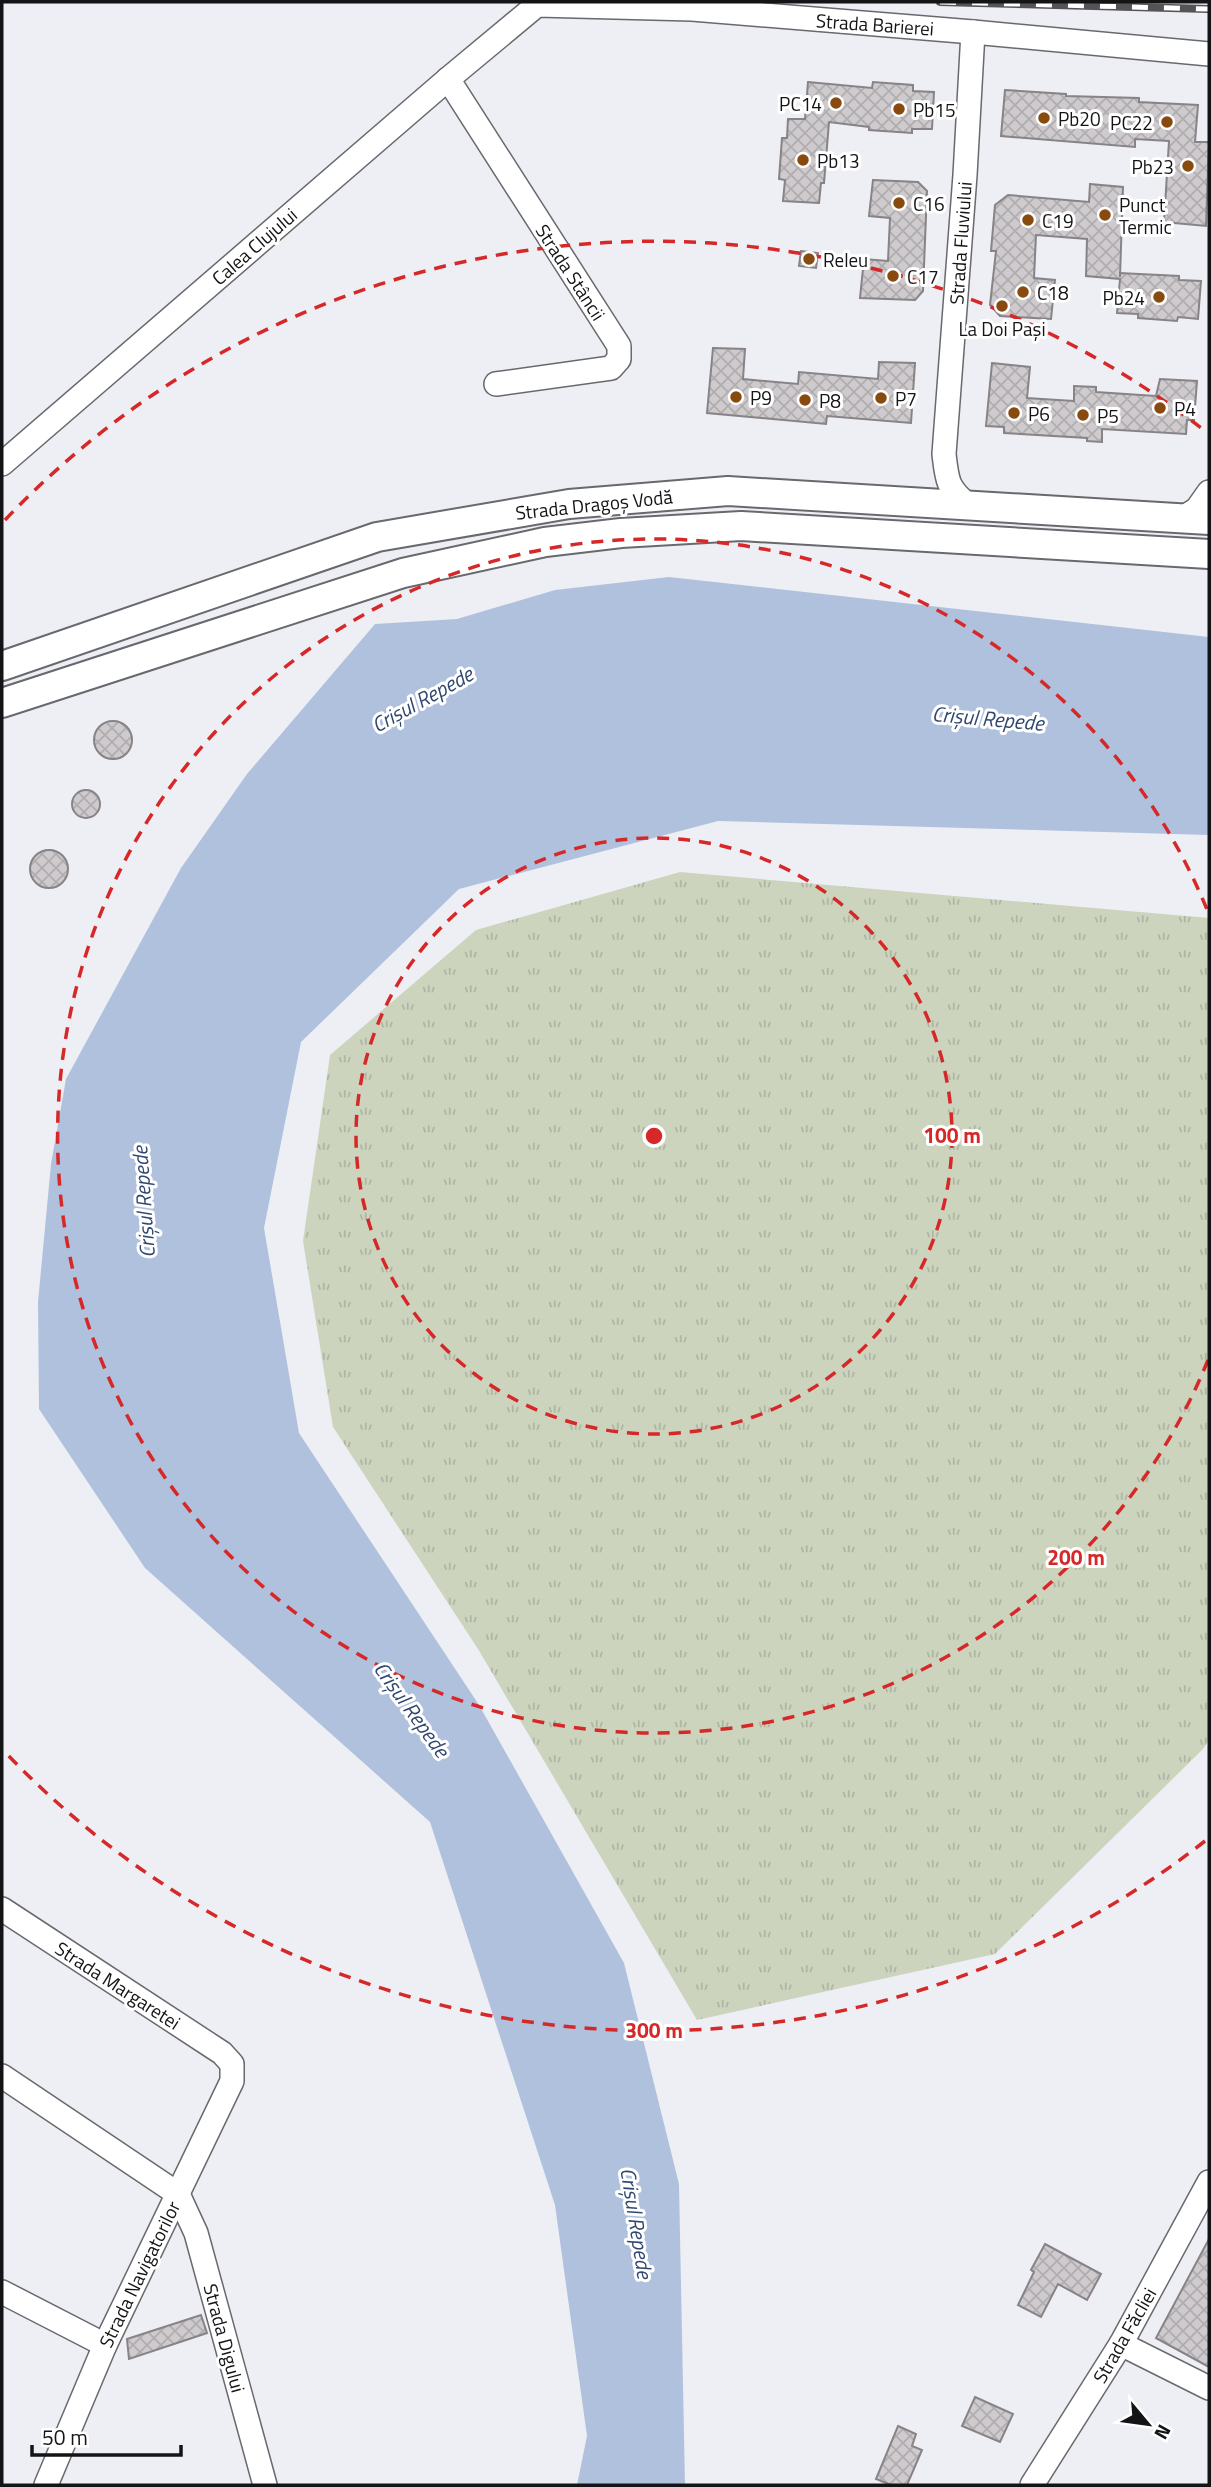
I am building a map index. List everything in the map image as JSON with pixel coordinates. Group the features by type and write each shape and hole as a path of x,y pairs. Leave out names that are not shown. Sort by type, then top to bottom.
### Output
{"main road":[{"name":"Strada Dragoș Vodă","path":"2,666 377,537 569,504 728,491 1196,519"},
{"name":"Strada Dragoș Vodă","path":"2,704 403,573 545,542 621,533 741,526 1209,554"}],"street":[{"name":"Strada Barierei","path":"507,29 537,5 692,9 1209,54"},
{"name":"Calea Clujului","path":"2,464 507,29"},
{"name":"Strada Fluviului","path":"944,454 973,32"},
{"name":"Strada Stâncii","path":"448,79 619,346 619,359 611,368 496,384"},
{"path":"917,502 933,481 944,454"},
{"path":"944,454 948,483 953,493 968,505"},
{"path":"1196,519 1196,509 1209,492"},
{"name":"Strada Margaretei","path":"2,1909 222,2053 232,2064"},
{"name":"Strada Navigatorilor","path":"53,2480 105,2345 232,2081 232,2064"},
{"path":"2,2076 178,2194"},
{"name":"Strada Făcliei","path":"1032,2485 1121,2344 1209,2182"},
{"name":"Strada Digului","path":"178,2194 196,2232 265,2485"},
{"path":"2,2292 105,2345"},
{"path":"1121,2344 1209,2388"}],"green space":[{"path":"680,872 1209,918 1209,1740 1203,1749 995,1954 697,2020 478,1649 333,1427 303,1241 330,1055 476,930"}],"water":[{"name":"Crișul Repede","path":"669,577 1209,637 1209,835 718,821 459,889 301,1042 264,1228 299,1433 479,1705 624,1963 679,2184 685,2485 577,2485 587,2436 555,2205 430,1822 145,1568 39,1409 38,1302 51,1164 66,1079 181,868 247,774 375,624 457,619 555,590"}],"building":[{"path":"808,82 872,88 873,82 913,85 913,91 934,92 932,129 912,129 912,133 869,130 869,127 829,122 824,183 821,183 819,203 783,201 785,180 779,179 782,138 787,138 788,119 805,119"},
{"path":"1005,90 1066,96 1139,98 1139,102 1198,105 1195,142 1209,142 1206,226 1164,222 1169,141 1135,139 1135,147 1001,136"},
{"path":"873,180 918,182 927,191 923,291 915,300 860,298 864,259 888,261 890,218 869,216"},
{"path":"1090,184 1123,187 1120,273 1179,276 1179,280 1201,281 1198,319 1178,317 1177,321 1138,318 1138,314 1117,313 1120,279 1086,276 1087,239 1036,235 1034,278 1055,280 1051,319 1000,316 990,305 996,251 991,251 995,205 1008,195 1089,202"},
{"name":"Releu","path":"801,251 818,253 816,268 799,266"},
{"path":"713,348 745,349 743,379 798,384 799,372 878,379 879,362 915,363 911,423 827,416 826,424 707,413"},
{"path":"992,363 1030,367 1027,398 1074,401 1074,386 1096,387 1096,392 1156,396 1160,379 1197,381 1194,420 1187,420 1186,434 1102,429 1102,442 1087,441 1087,438 1004,433 1004,427 986,426"},
{"path":"113,721 126,727 132,740 126,753 113,759 100,753 94,740 100,727"},
{"path":"86,790 96,794 100,804 96,814 86,818 76,814 72,804 76,794"},
{"path":"49,850 63,855 68,869 63,883 49,888 35,883 30,869 35,855"},
{"path":"1209,2239 1209,2367 1156,2338"},
{"path":"1045,2244 1101,2274 1087,2300 1058,2284 1041,2317 1018,2305 1034,2272 1031,2270"},
{"path":"201,2315 207,2333 129,2359 127,2339"},
{"path":"975,2397 1013,2414 1000,2442 962,2426"},
{"path":"898,2426 916,2434 912,2446 922,2450 907,2485 891,2485 876,2479"}],"railway":[{"path":"940,2 1209,9"}],"place":[{"name":"PC14","path":"836,103"},
{"name":"Pb15","path":"899,109"},
{"name":"Pb20","path":"1044,118"},
{"name":"PC22","path":"1167,122"},
{"name":"Pb13","path":"803,160"},
{"name":"Pb23","path":"1188,166"},
{"name":"C16","path":"899,203"},
{"name":"Punct Termic","path":"1105,215"},
{"name":"C19","path":"1028,220"},
{"name":"Releu","path":"809,259"},
{"name":"C17","path":"893,276"},
{"name":"C18","path":"1023,292"},
{"name":"Pb24","path":"1159,297"},
{"name":"La Doi Pași","path":"1002,306"},
{"name":"P9","path":"736,397"},
{"name":"P7","path":"881,398"},
{"name":"P8","path":"805,400"},
{"name":"P4","path":"1160,408"},
{"name":"P6","path":"1014,413"},
{"name":"P5","path":"1083,415"}]}
